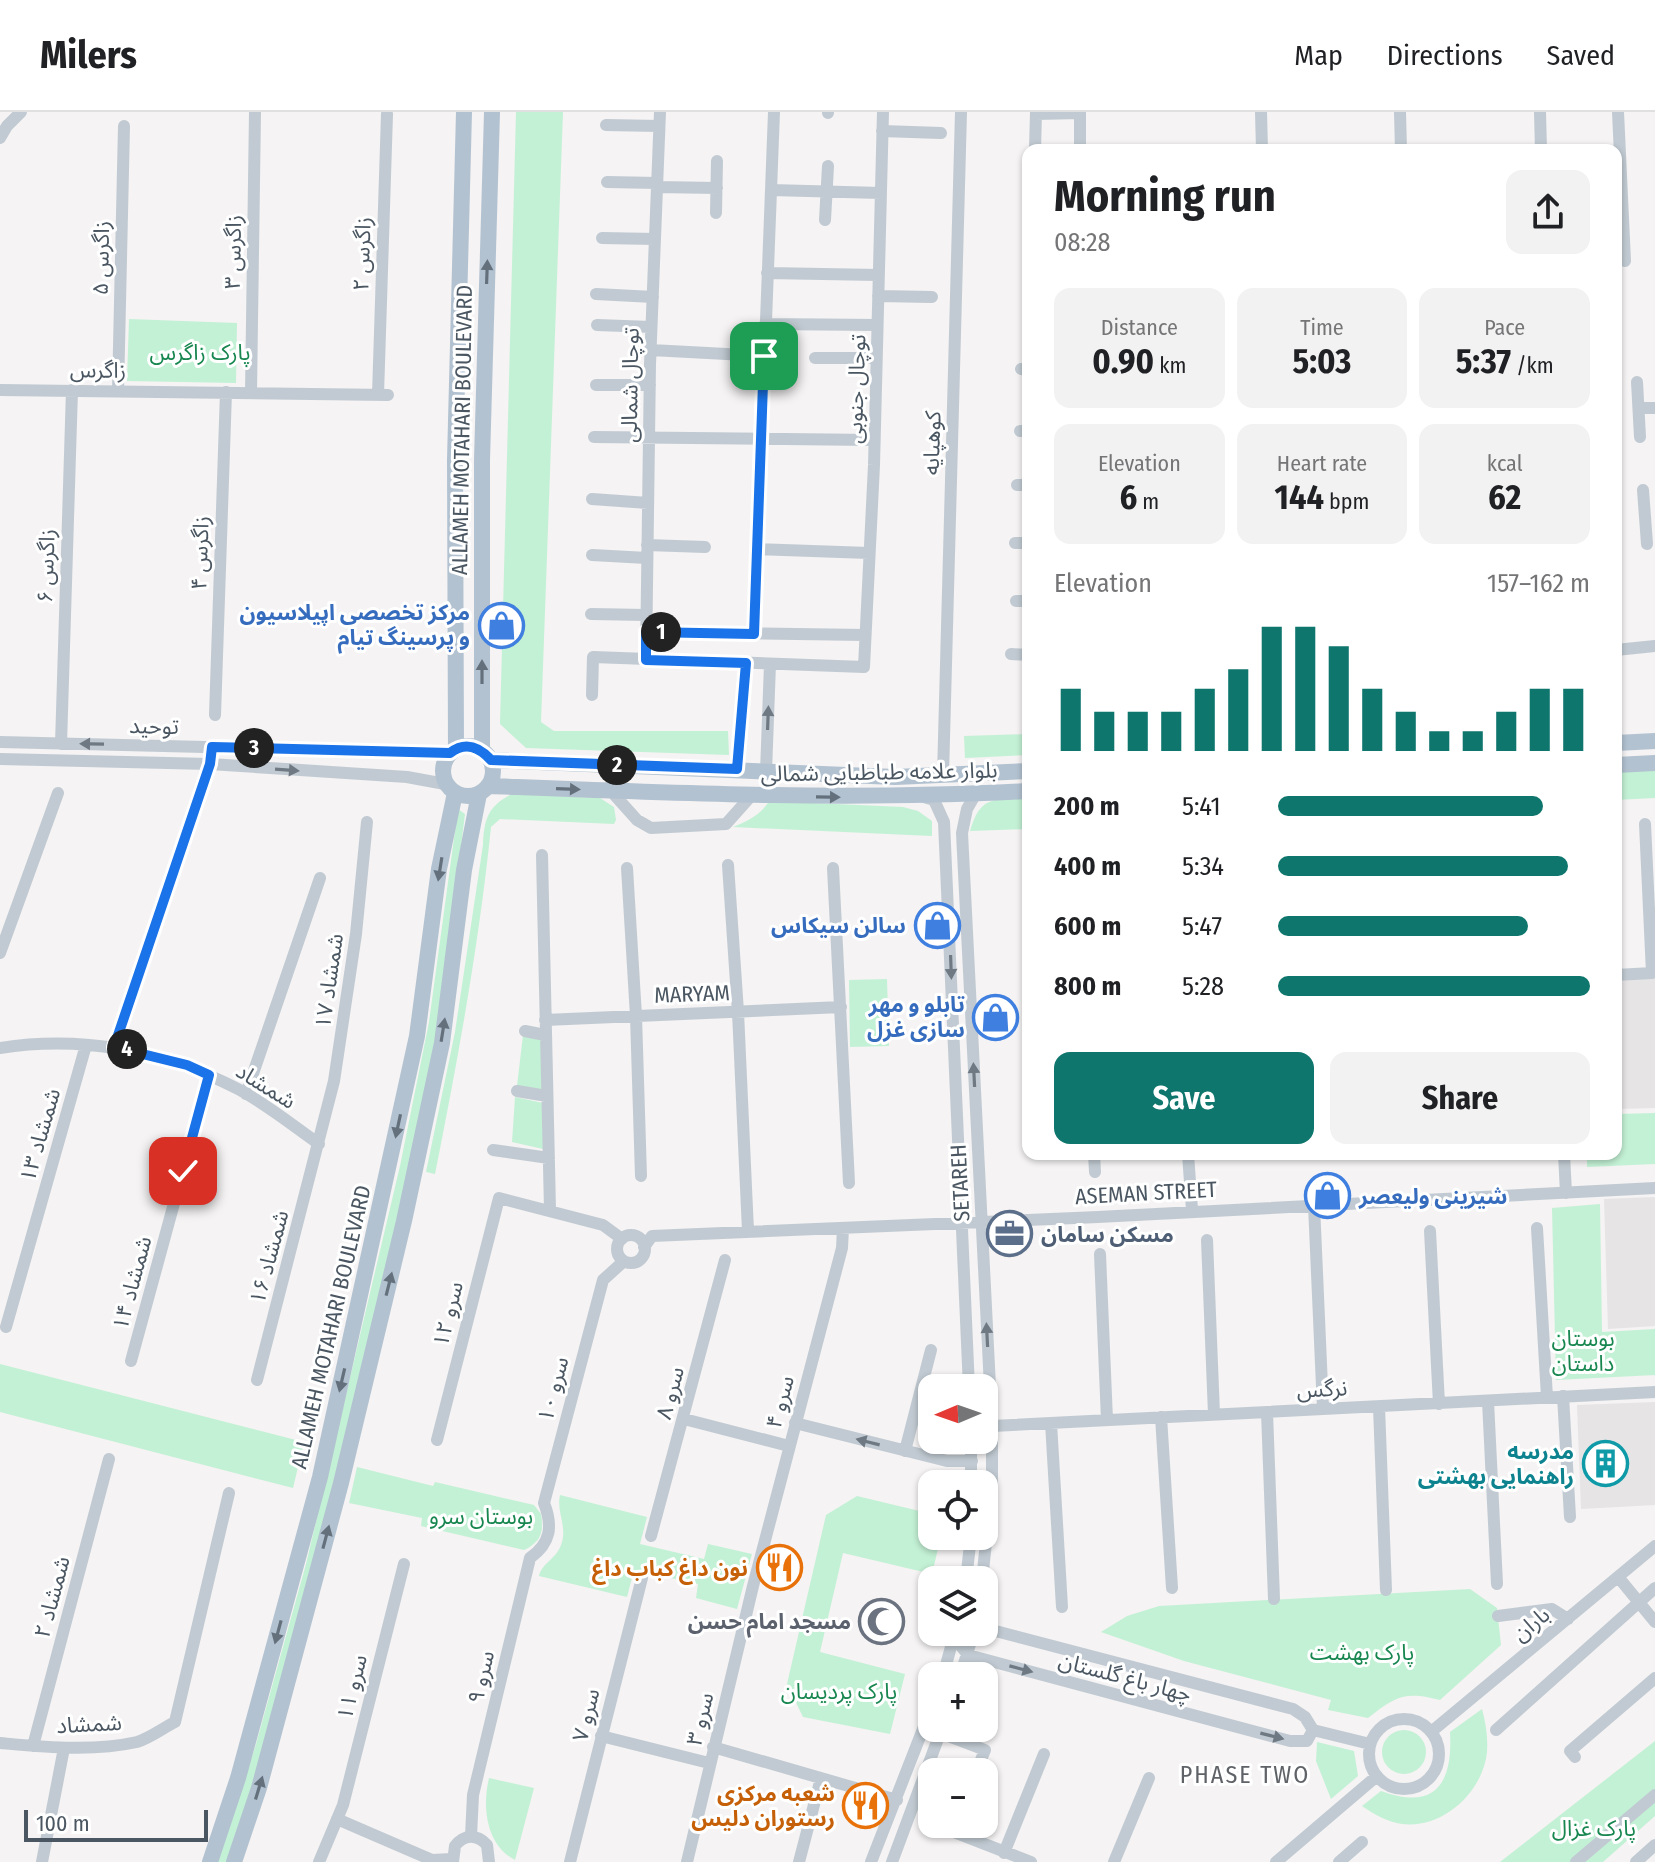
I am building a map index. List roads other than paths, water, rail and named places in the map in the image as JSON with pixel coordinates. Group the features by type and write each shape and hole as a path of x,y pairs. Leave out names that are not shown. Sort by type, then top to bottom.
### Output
{"main road":[{"name":"ALLAMEH MOTAHARI BOULEVARD","path":"453,751 455,460 464,112"},
{"name":"ALLAMEH MOTAHARI BOULEVARD","path":"486,755 482,460 492,112"},
{"path":"1622,743 1655,741"},
{"path":"469,746 486,755 494,773 485,790 467,796 450,788 442,771 453,751 469,746"},
{"name":"بلوار علامه طباطبایی شمالی","path":"486,755 895,777 1022,771"},
{"path":"1622,765 1655,763"},
{"name":"ALLAMEH MOTAHARI BOULEVARD","path":"210,1862 242,1764 327,1446 417,1036 450,788"},
{"name":"ALLAMEH MOTAHARI BOULEVARD","path":"234,1862 259,1788 337,1498 404,1221 442,1043 464,870 485,790"},
{"name":"بلوار علامه طباطبایی شمالی","path":"485,790 924,797 1022,791"}],"street":[{"path":"0,138 21,112"},
{"name":"زاگرس ۳","path":"251,392 255,112"},
{"name":"توچال شمالی","path":"646,660 651,327 660,112"},
{"path":"754,634 774,112"},
{"name":"توچال جنوبی","path":"770,664 864,667 883,112"},
{"name":"کوهپایه","path":"943,775 961,112"},
{"path":"1261,112 1262,144"},
{"path":"1400,112 1401,144"},
{"path":"1540,112 1541,144"},
{"path":"1618,112 1620,144"},
{"path":"1035,144 1036,113 1080,113 1080,144"},
{"name":"زاگرس ۲","path":"383,395 387,114"},
{"path":"606,125 659,126"},
{"name":"زاگرس ۵","path":"118,391 124,126"},
{"path":"882,131 941,133"},
{"path":"716,213 717,161"},
{"path":"825,220 828,166"},
{"path":"607,182 717,188"},
{"path":"771,190 881,193"},
{"path":"1622,197 1625,261"},
{"path":"602,238 655,239"},
{"path":"767,273 878,275"},
{"path":"596,294 653,297"},
{"path":"878,296 932,297"},
{"path":"765,324 877,325"},
{"path":"597,325 651,327"},
{"path":"651,350 764,356"},
{"path":"815,358 876,358"},
{"path":"1637,382 1640,437"},
{"path":"596,385 650,385"},
{"name":"زاگرس","path":"0,390 383,395"},
{"name":"زاگرس ۶","path":"61,744 72,390"},
{"name":"زاگرس ۴","path":"215,715 226,392"},
{"path":"1639,408 1655,408"},
{"path":"594,437 874,440"},
{"path":"1643,490 1650,519 1647,544"},
{"path":"592,499 648,503"},
{"path":"592,555 705,547"},
{"path":"757,549 869,553"},
{"path":"591,614 646,615"},
{"path":"646,632 865,635"},
{"path":"1622,649 1655,646"},
{"path":"1011,654 1022,655"},
{"path":"592,695 593,657 770,664 766,772"},
{"path":"737,769 746,663"},
{"name":"توحید","path":"0,742 453,751"},
{"path":"114,1047 210,764 212,747"},
{"name":"توحید","path":"0,759 210,764 407,777 450,788"},
{"path":"611,791 637,820 651,828 726,824 751,796"},
{"path":"0,953 58,793"},
{"name":"SETAREH","path":"984,794 975,795 971,802 962,833 989,1374"},
{"name":"SETAREH","path":"924,797 934,800 941,812 945,833 968,1374"},
{"name":"شمشاد ۱۷","path":"319,1144 343,1024 367,822"},
{"path":"1622,975 1652,973 1645,824"},
{"path":"945,833 950,827 962,833"},
{"path":"542,855 550,1210 603,1225 622,1239 636,1237 644,1247 643,1256 637,1262 624,1261 617,1251 622,1239"},
{"path":"728,865 748,1231"},
{"path":"627,868 641,1176"},
{"path":"833,868 849,1183"},
{"path":"246,1094 320,878"},
{"name":"MARYAM","path":"545,1020 841,1007"},
{"path":"525,1031 545,1035"},
{"name":"شمشاد ۱۳","path":"6,1327 86,1045"},
{"name":"شمشاد","path":"0,1048 114,1047 175,1061 246,1094 319,1144"},
{"name":"شمشاد ۱۴","path":"131,1361 209,1075"},
{"path":"517,1091 547,1096"},
{"name":"شمشاد ۱۶","path":"257,1380 319,1144"},
{"path":"493,1150 549,1158"},
{"path":"1094,1160 1095,1172"},
{"path":"1188,1160 1192,1210"},
{"path":"1564,1160 1566,1193"},
{"name":"ASEMAN STREET","path":"644,1247 652,1236 1655,1188"},
{"name":"سرو ۱۲","path":"437,1440 499,1198 550,1210"},
{"path":"1314,1205 1323,1409"},
{"name":"سرو ۴","path":"753,1586 842,1248 843,1228"},
{"path":"1537,1228 1547,1397"},
{"path":"1430,1231 1439,1404"},
{"path":"1207,1240 1214,1414"},
{"path":"1100,1254 1107,1420"},
{"name":"سرو ۸","path":"651,1536 725,1260"},
{"name":"سرو ۱۰","path":"549,1535 551,1520 544,1503 603,1280 624,1261"},
{"path":"905,1451 931,1350"},
{"name":"نرگس","path":"998,1426 1655,1392"},
{"path":"1563,1396 1570,1517"},
{"path":"1488,1401 1497,1584"},
{"path":"1379,1407 1386,1590"},
{"path":"1267,1412 1274,1599"},
{"path":"1161,1417 1172,1588"},
{"path":"684,1419 789,1446"},
{"path":"795,1423 947,1461 972,1461"},
{"path":"1051,1423 1062,1607"},
{"path":"972,1454 972,1470"},
{"name":"SETAREH","path":"984,1566 992,1487 992,1454"},
{"name":"شمشاد ۲","path":"33,1746 109,1459"},
{"name":"شمشاد","path":"0,1743 94,1747 139,1741 175,1722 229,1493"},
{"name":"سرو ۹","path":"471,1836 473,1795 530,1558 540,1551 549,1535"},
{"name":"باران","path":"1431,1732 1655,1546"},
{"name":"سرو ۱۱","path":"319,1862 343,1805 404,1564"},
{"name":"سرو ۷","path":"570,1862 642,1578"},
{"path":"1619,1578 1655,1622"},
{"name":"سرو ۳","path":"687,1862 753,1586"},
{"path":"1496,1730 1655,1588"},
{"path":"1498,1616 1552,1609 1568,1619"},
{"name":"چهار باغ گلستان","path":"968,1655 1290,1741 1310,1736 1305,1717 1293,1709 998,1632"},
{"path":"964,1646 968,1655"},
{"path":"965,1662 970,1646"},
{"path":"1575,1757 1570,1751 1655,1678"},
{"path":"1406,1719 1420,1723 1431,1732 1439,1752 1438,1764 1424,1783 1415,1788 1400,1789 1389,1786 1377,1776 1371,1765 1370,1744 1380,1728 1391,1721 1406,1719"},
{"path":"601,1736 709,1763"},
{"path":"1310,1736 1370,1744"},
{"path":"871,1862 919,1742"},
{"path":"892,1862 937,1742"},
{"path":"967,1742 985,1750 982,1758"},
{"path":"713,1747 897,1800"},
{"path":"42,1862 64,1748"},
{"path":"1004,1853 1044,1754"},
{"path":"1276,1862 1377,1776"},
{"path":"799,1862 821,1778"},
{"path":"1114,1862 1149,1778"},
{"path":"1576,1862 1655,1795"},
{"path":"911,1815 918,1818"},
{"path":"337,1819 432,1860 453,1860 455,1846 464,1837 477,1837 487,1845 493,1860"},
{"path":"967,1838 1017,1860 1031,1862"},
{"path":"1339,1862 1362,1842"},
{"path":"1636,1862 1655,1845"}],"place":[{"name":"مرکز تخصصی اپیلاسیون و پرسینگ تیام","path":"501,625"},
{"name":"سالن سیکاس","path":"937,925"},
{"name":"تابلو و مهر سازی غزل","path":"996,1017"},
{"name":"شیرینی ولیعصر","path":"1328,1196"},
{"name":"مسکن سامان","path":"1010,1234"},
{"name":"مدرسه راهنمایی بهشتی","path":"1605,1464"},
{"name":"نون داغ کباب داغ","path":"779,1568"},
{"name":"مسجد امام حسن","path":"882,1621"},
{"name":"شعبه مرکزی رستوران دلیس","path":"866,1806"}],"district":[{"name":"PHASE TWO","path":"1245,1775"}],"park label":[{"name":"پارک زاگرس","path":"200,352"},
{"name":"بوستان داستان","path":"1583,1350"},
{"name":"بوستان سرو","path":"481,1516"},
{"name":"پارک بهشت","path":"1362,1652"},
{"name":"پارک پردیسان","path":"839,1691"},
{"name":"پارک غزال","path":"1594,1828"}]}
